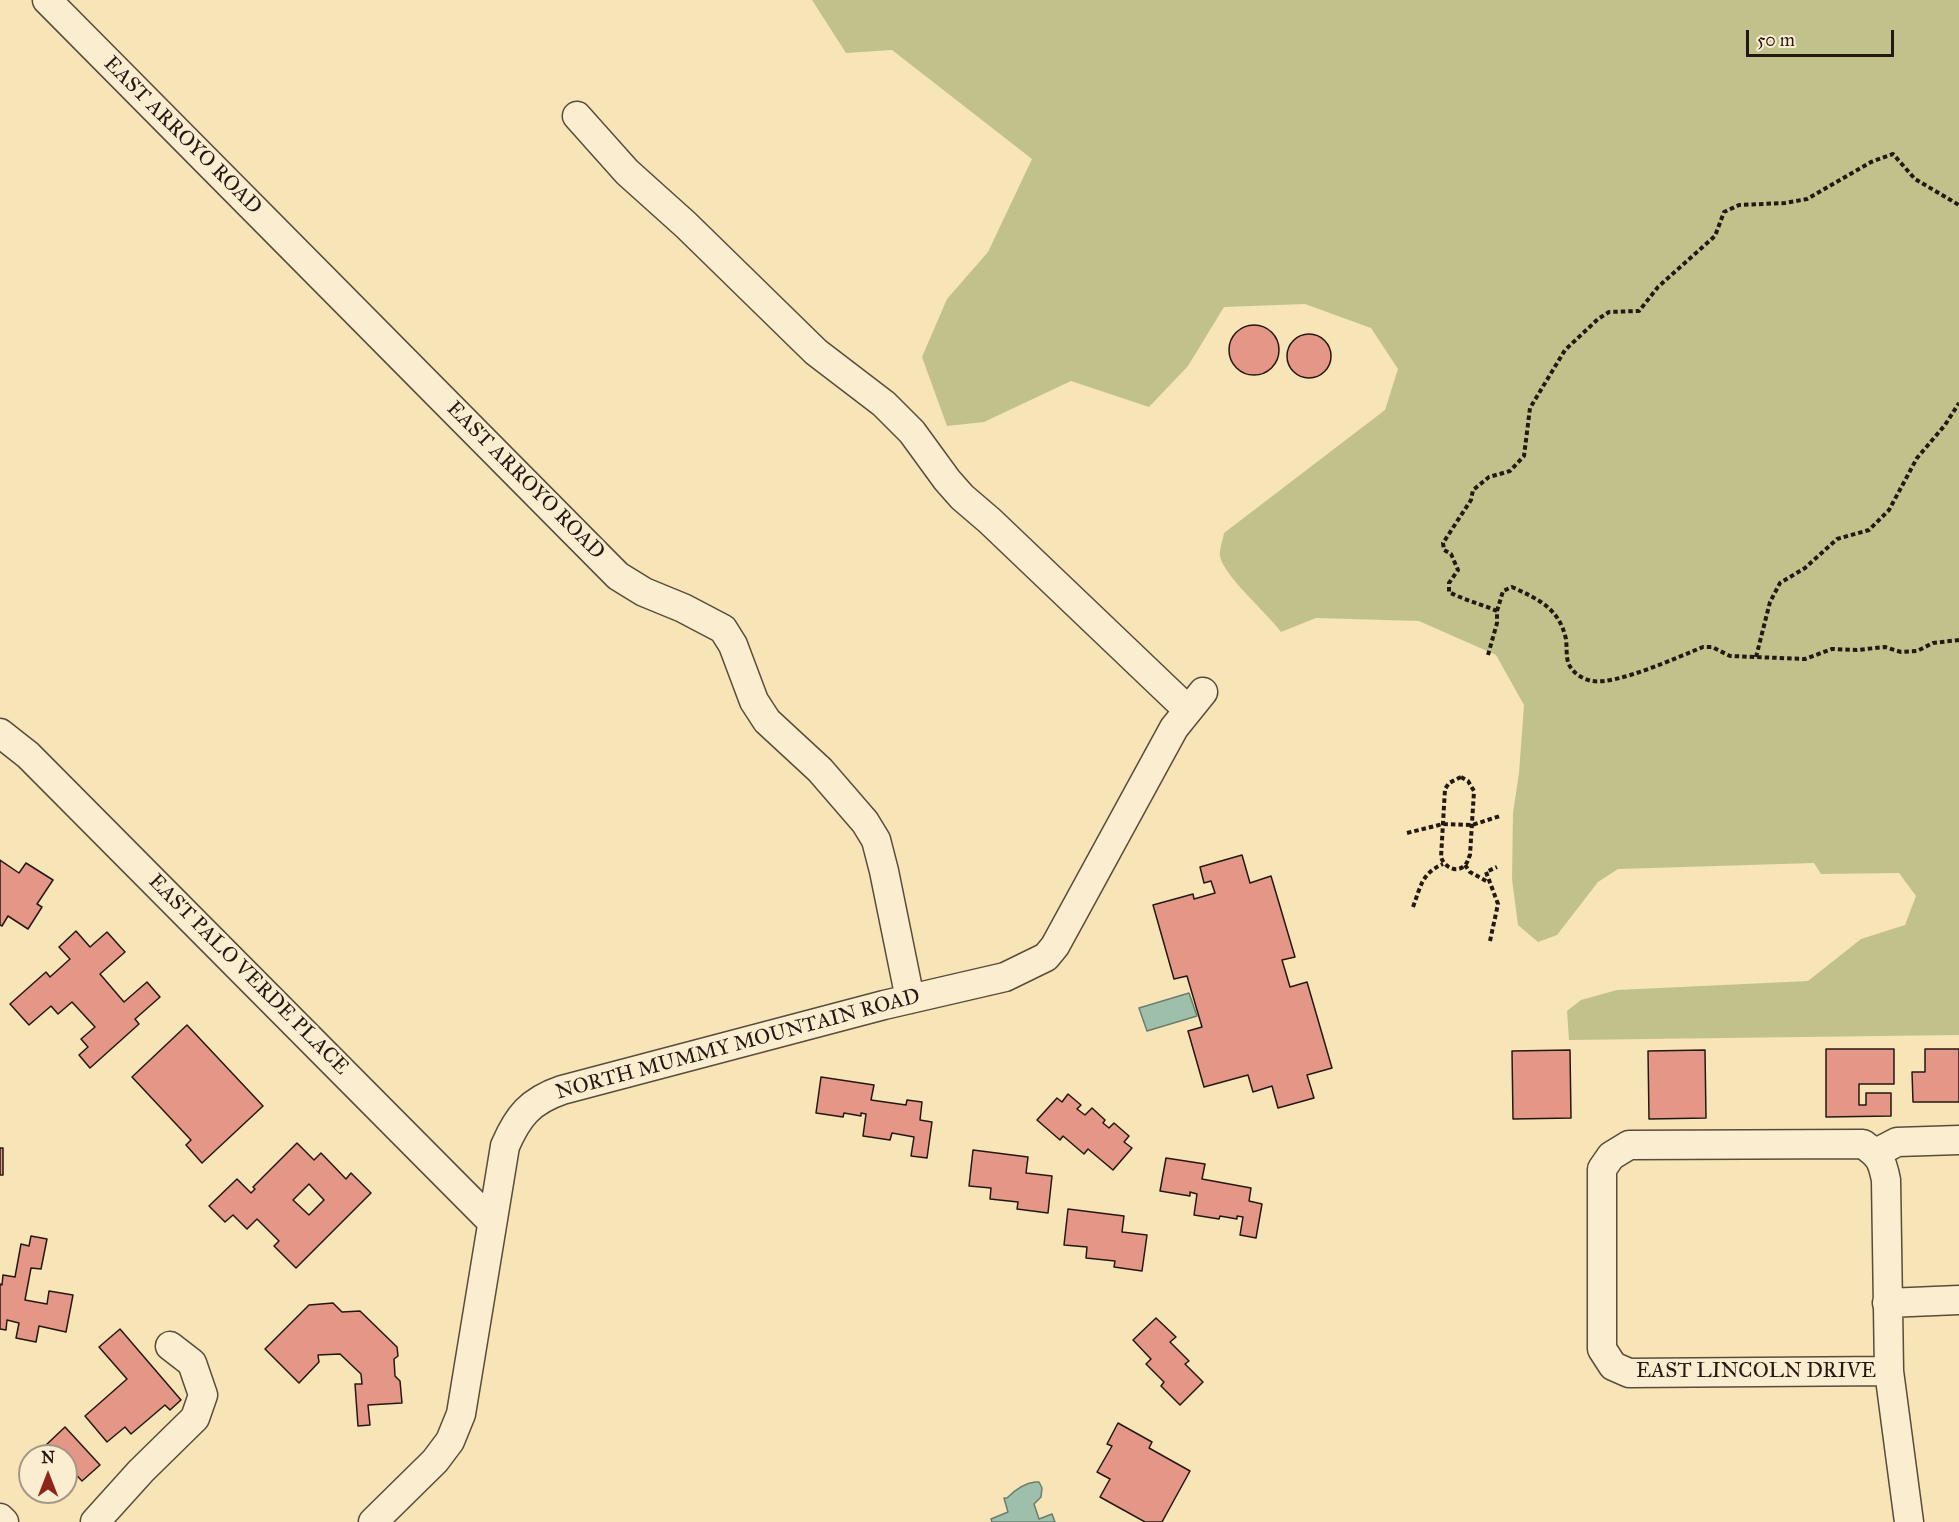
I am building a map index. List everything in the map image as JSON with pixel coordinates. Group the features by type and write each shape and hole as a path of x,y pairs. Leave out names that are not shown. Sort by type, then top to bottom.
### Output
{"street":[{"name":"EAST ARROYO ROAD","path":"47,0 618,576 644,592 683,608 723,629 733,645 754,701 767,721 820,770 852,805 876,840 910,999"},
{"name":"NORTH MUMMY MOUNTAIN ROAD","path":"373,1522 435,1461 450,1441 461,1414 505,1146 521,1115 545,1096 626,1072 1005,977 1046,957 1063,931 1163,747 1195,701 962,497 946,480 912,432 884,404 816,352 686,225 627,172 595,139 577,116"},
{"name":"EAST PALO VERDE PLACE","path":"0,733 28,755 491,1221"},
{"path":"1876,1153 1897,1142 1959,1140"},
{"name":"EAST LINCOLN DRIVE","path":"1889,1371 1629,1373 1613,1366 1602,1349 1602,1169 1611,1156 1629,1145 1863,1144 1876,1153 1883,1162 1887,1180 1889,1371 1909,1522"},
{"path":"1887,1302 1959,1300"},
{"path":"95,1522 141,1471 195,1418 203,1395 192,1363 170,1346"},
{"path":"0,1518 4,1522"}],"path":[{"path":"1497,611 1449,592 1449,583 1458,570 1451,554 1444,550 1443,543 1471,500 1473,490 1489,477 1510,471 1524,456 1530,408 1565,350 1598,319 1609,312 1639,311 1658,288 1715,236 1724,212 1739,205 1807,200 1871,162 1893,154 1916,179 1959,205"},
{"path":"1756,657 1770,602 1780,584 1805,568 1837,539 1869,530 1889,510 1917,458 1945,425 1959,404"},
{"path":"1488,655 1503,591 1512,587 1548,605 1566,638 1568,663 1578,676 1594,682 1622,677 1703,647 1712,647 1730,656 1804,659 1832,649 1857,650 1885,647 1900,652 1917,651 1933,643 1959,640"},
{"path":"1461,777 1468,780 1474,791 1470,855 1465,865 1458,869 1443,864 1440,857 1443,824 1445,789 1449,783 1461,777"},
{"path":"1407,833 1443,824 1472,825 1500,816"},
{"path":"1413,907 1430,870 1443,864"},
{"path":"1465,865 1470,872 1488,882"},
{"path":"1490,941 1498,904 1486,872 1497,867"}],"green space":[{"path":"812,0 1959,0 1959,1035 1569,1040 1567,1011 1581,1000 1617,990 1808,981 1861,939 1905,925 1916,896 1899,873 1821,874 1814,863 1618,869 1598,882 1557,935 1538,942 1518,925 1512,879 1513,813 1519,773 1524,705 1496,655 1419,621 1316,618 1281,632 1237,583 1220,556 1224,533 1385,410 1398,369 1371,328 1305,304 1224,307 1188,366 1149,407 1071,381 984,422 947,426 922,357 947,299 988,252 1032,159 892,50 846,53"}],"shaded area":[{"path":"1189,993 1197,1016 1147,1031 1139,1008"},
{"path":"1039,1482 1042,1488 1041,1497 1034,1504 1039,1519 1052,1514 1055,1522 992,1522 991,1519 1008,1512 1004,1498 1023,1485"}],"building":[{"path":"1249,325 1259,325 1272,332 1279,345 1279,355 1272,368 1259,375 1249,375 1240,371 1233,364 1229,355 1229,345 1233,336 1240,329"},
{"path":"1309,334 1325,340 1331,356 1325,372 1309,378 1293,372 1287,356 1293,340"},
{"path":"1242,855 1250,883 1271,876 1295,957 1282,960 1290,987 1307,982 1332,1068 1307,1075 1314,1098 1278,1108 1272,1086 1253,1092 1248,1075 1204,1087 1188,1031 1202,1027 1187,976 1174,979 1153,905 1193,894 1194,899 1215,893 1211,881 1204,883 1200,867"},
{"path":"0,860 19,873 26,863 53,880 37,904 42,907 28,929 8,916 2,926 0,925"},
{"path":"76,931 90,947 107,932 125,952 100,974 124,1002 147,982 160,997 135,1019 139,1024 90,1068 79,1055 88,1047 81,1039 95,1027 72,1002 58,1014 51,1006 29,1025 10,1004 46,972 50,977 70,959 59,947"},
{"path":"187,1025 263,1106 202,1163 186,1145 191,1140 132,1077"},
{"path":"1826,1049 1894,1049 1894,1084 1859,1084 1859,1105 1866,1105 1866,1093 1891,1093 1891,1116 1826,1117"},
{"path":"1925,1049 1959,1049 1959,1102 1913,1102 1912,1072 1925,1072"},
{"path":"1570,1050 1571,1118 1513,1119 1512,1051"},
{"path":"1705,1050 1706,1118 1649,1119 1648,1051"},
{"path":"821,1077 874,1085 871,1100 906,1105 907,1100 922,1102 920,1120 932,1122 927,1158 911,1156 914,1137 892,1133 890,1140 863,1136 866,1114 861,1113 861,1116 844,1113 843,1117 816,1113"},
{"path":"1068,1094 1081,1105 1077,1109 1085,1115 1092,1108 1105,1120 1103,1123 1109,1128 1114,1123 1129,1136 1124,1142 1132,1148 1113,1170 1088,1149 1084,1154 1063,1136 1060,1140 1037,1120 1057,1098 1062,1102"},
{"path":"297,1143 314,1160 321,1153 346,1179 351,1173 371,1193 296,1268 274,1246 279,1241 257,1219 247,1229 233,1215 225,1222 209,1206 237,1179 251,1193 255,1189 253,1187","holes":["309,1184 324,1200 309,1215 293,1200"]},
{"path":"0,1148 3,1148 3,1175 0,1175"},
{"path":"973,1150 1028,1157 1026,1173 1052,1176 1048,1213 1017,1209 1018,1202 990,1199 991,1188 969,1186"},
{"path":"1166,1158 1205,1164 1202,1179 1251,1188 1249,1201 1262,1204 1256,1238 1240,1235 1243,1217 1237,1216 1237,1219 1220,1216 1219,1219 1194,1215 1197,1194 1190,1192 1190,1196 1160,1191"},
{"path":"1068,1209 1124,1216 1122,1232 1147,1235 1142,1271 1114,1267 1115,1261 1086,1258 1087,1247 1064,1245"},
{"path":"31,1236 47,1239 41,1269 31,1268 25,1300 47,1304 49,1291 73,1295 66,1332 39,1326 36,1342 16,1338 19,1323 7,1320 6,1330 0,1329 0,1284 2,1285 3,1275 15,1277 21,1244 29,1246"},
{"path":"333,1303 342,1312 360,1311 397,1347 398,1356 394,1359 395,1376 400,1381 402,1403 368,1405 370,1425 358,1426 355,1384 362,1384 361,1374 340,1354 318,1355 319,1362 299,1383 265,1349 309,1305"},
{"path":"1156,1318 1176,1337 1170,1342 1189,1361 1185,1364 1203,1382 1180,1405 1161,1386 1164,1382 1146,1364 1151,1359 1133,1340"},
{"path":"120,1329 181,1400 170,1410 165,1405 131,1434 125,1427 107,1442 85,1416 127,1379 99,1347"},
{"path":"1118,1423 1152,1442 1149,1448 1190,1471 1162,1522 1145,1522 1100,1497 1110,1479 1097,1472 1112,1446 1107,1444"},
{"path":"65,1427 100,1465 82,1481 78,1477 78,1444 47,1444"}]}
